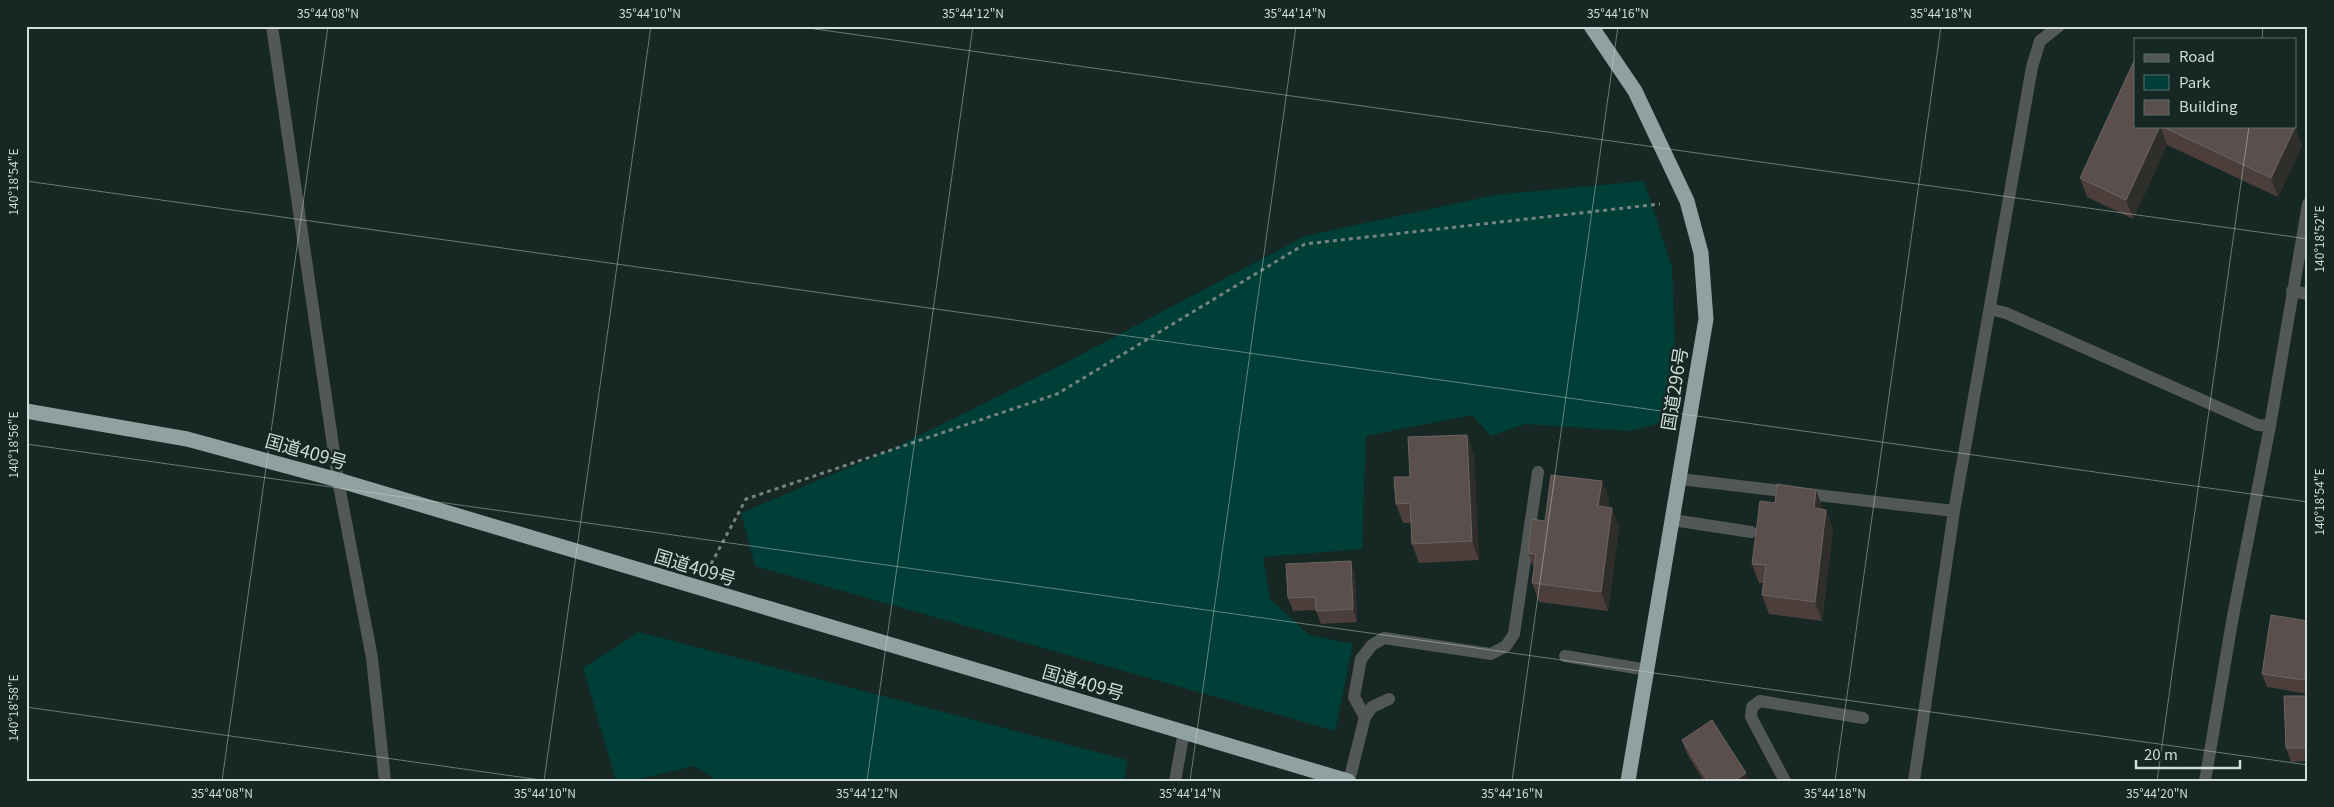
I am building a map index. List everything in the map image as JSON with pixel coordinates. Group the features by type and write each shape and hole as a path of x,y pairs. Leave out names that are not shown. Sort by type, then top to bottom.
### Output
{"highway":[{"name":"国道296号","path":"1591,26 1635,91 1687,201 1701,253 1706,319 1628,781"},
{"name":"国道409号","path":"26,411 187,439 338,480 698,589 1349,781"}],"street":[{"path":"272,26 338,480 372,658 386,781"},
{"path":"1914,781 1954,511 2032,67 2040,41 2060,26"},
{"path":"2205,781 2233,616 2270,426 2308,204"},
{"path":"2292,291 2308,294"},
{"path":"1990,309 2006,313 2258,424 2270,426"},
{"path":"1365,718 1354,696 1360,659 1372,645 1384,638 1491,654 1506,646 1514,634 1538,472"},
{"path":"1680,479 1954,511"},
{"path":"1673,520 1751,532"},
{"path":"1565,656 1647,670"},
{"path":"1349,781 1365,718 1372,707 1389,698"},
{"path":"1785,781 1751,717 1752,708 1760,701 1862,718"},
{"path":"1175,781 1184,732"}],"path":[{"path":"698,589 746,499 1057,394 1305,244 1687,201"}],"green space":[{"path":"1644,181 1672,267 1675,348 1664,422 1630,431 1525,424 1491,436 1472,415 1366,436 1362,549 1263,557 1270,599 1309,635 1353,644 1335,731 755,566 741,513 890,450 1067,362 1305,236 1495,195"},
{"path":"639,632 1127,760 1124,781 718,781 694,766 631,781 616,781 583,668"}],"building":[{"path":"2134,61 2134,128 2159,128 2126,200 2080,178"},
{"path":"2165,128 2295,128 2271,178"},
{"path":"1467,435 1472,541 1412,544 1410,503 1396,504 1394,477 1410,477 1408,437"},
{"path":"1551,475 1602,481 1598,506 1612,508 1601,592 1532,583 1536,554 1528,553 1532,519 1545,521"},
{"path":"1777,484 1816,490 1814,508 1826,510 1815,602 1762,595 1766,565 1752,564 1760,501 1775,503"},
{"path":"1351,561 1353,609 1316,611 1315,597 1288,598 1286,564"},
{"path":"2271,615 2308,621 2308,657 2304,680 2262,674"},
{"path":"2284,696 2308,696 2308,748 2286,748"},
{"path":"1712,720 1746,773 1734,781 1708,781 1682,740"}]}
